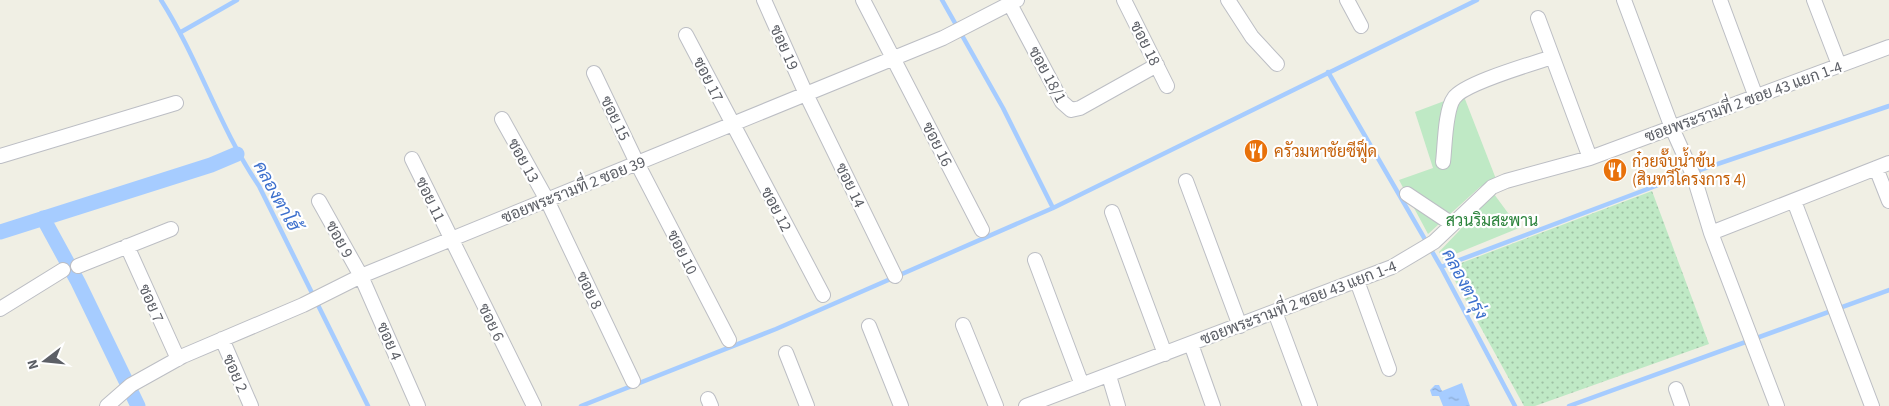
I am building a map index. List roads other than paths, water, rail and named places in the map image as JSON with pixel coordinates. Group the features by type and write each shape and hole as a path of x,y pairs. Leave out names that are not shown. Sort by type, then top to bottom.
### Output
{"street":[{"name":"ซอย 19","path":"764,0 806,94"},
{"name":"ซอย 16","path":"863,0 982,230"},
{"name":"ซอย 18","path":"1124,0 1167,86"},
{"path":"1228,0 1252,37 1277,64"},
{"path":"1347,0 1361,26"},
{"path":"1624,0 1672,128 1694,177 1711,233 1776,406"},
{"path":"1720,0 1756,97"},
{"path":"1814,0 1839,65"},
{"name":"ซอยพระรามที่ 2 ซอย 39","path":"107,406 131,385 178,359 303,305 361,276 943,38 1014,2"},
{"name":"ซอย 18/1","path":"1014,2 1062,102 1071,110 1080,108 1157,66"},
{"path":"1538,18 1590,158"},
{"name":"ซอย 17","path":"686,35 732,124"},
{"name":"ซอยพระรามที่ 2 ซอย 43 แยก 1-4","path":"1026,406 1392,267 1434,242 1492,188 1506,181 1590,158 1889,47"},
{"path":"1443,162 1450,107 1458,93 1477,83 1552,56"},
{"name":"ซอย 15","path":"594,72 637,163"},
{"name":"ซอย 14","path":"806,94 895,276"},
{"path":"0,156 176,103"},
{"name":"ซอย 13","path":"502,119 547,200"},
{"name":"ซอย 12","path":"732,124 822,295"},
{"name":"ซอย 11","path":"412,159 451,239"},
{"name":"ซอย 10","path":"637,163 729,340"},
{"path":"1711,233 1883,166 1889,201"},
{"path":"1186,181 1240,326"},
{"path":"1407,194 1452,224"},
{"name":"ซอย 8","path":"547,200 633,380"},
{"name":"ซอย 9","path":"319,201 361,276"},
{"path":"1794,201 1872,406"},
{"path":"1112,212 1166,354"},
{"path":"78,266 171,229"},
{"name":"ซอย 6","path":"451,239 534,406"},
{"name":"ซอย 7","path":"127,246 178,359"},
{"path":"1034,260 1082,385"},
{"path":"0,309 63,270"},
{"name":"ซอย 4","path":"361,276 418,406"},
{"path":"1357,281 1389,369"},
{"path":"1275,312 1310,406"},
{"path":"963,325 996,406"},
{"path":"869,326 901,406"},
{"name":"ซอย 2","path":"222,339 251,406"},
{"path":"1191,344 1213,406"},
{"path":"786,353 807,406"},
{"path":"1109,376 1118,406"},
{"path":"1676,389 1682,406"}],"water":[{"path":"1462,383 1470,406 1443,406 1439,396 1432,396 1430,390 1435,385 1439,385 1442,391"}],"waterway":[{"name":"คลองตาโฮ้","path":"161,0 187,46 232,140 259,186 368,406"},
{"path":"181,32 237,0"},
{"path":"942,0 1003,108 1053,208"},
{"path":"581,406 776,329 1053,208 1477,0"},
{"name":"คลองตารุ่ง","path":"1328,72 1441,267 1515,406"},
{"path":"1441,267 1682,176 1889,106"},
{"path":"0,232 211,165 237,154"},
{"path":"43,218 78,282 138,406"},
{"path":"1569,406 1889,290"}],"place":[{"name":"ครัวมหาชัยซีฟู็ด","path":"1256,151"},
{"name":"ก๋วยจั๊บน้ำข้น (สินทวีโครงการ 4)","path":"1615,170"}],"park label":[{"name":"สวนริมสะพาน","path":"1492,220"}]}
